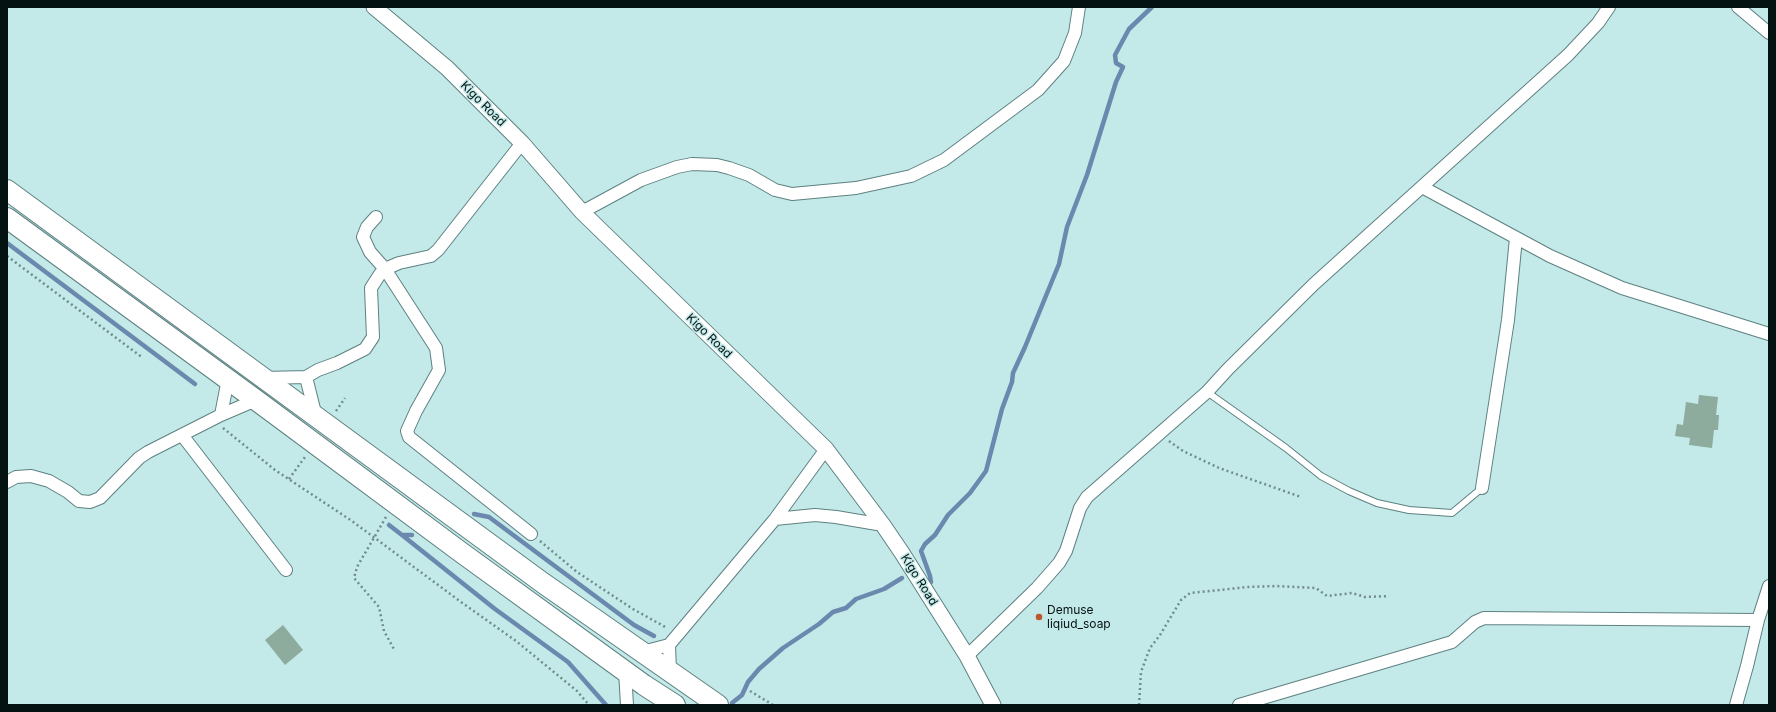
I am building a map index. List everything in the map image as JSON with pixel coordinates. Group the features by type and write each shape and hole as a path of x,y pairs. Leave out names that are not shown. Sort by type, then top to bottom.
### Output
{"highway":[{"path":"7,190 262,378 324,417 536,578 718,705"},
{"path":"7,218 625,671 674,705"}],"street":[{"name":"Kigo Road","path":"374,7 447,68 522,143 582,212 826,449 883,525 967,656 993,705"},
{"path":"582,212 641,180 677,167 692,164 717,165 729,168 748,175 775,190 792,194 856,188 911,176 944,160 1038,90 1064,61 1075,33 1079,7"},
{"path":"967,656 1037,588 1059,563 1066,551 1080,508 1087,497 1207,392 1228,369 1314,284 1568,55 1598,23 1609,7"},
{"path":"1738,7 1769,33"},
{"path":"262,378 306,377 318,370 359,353 370,344 373,337 374,328 371,288 380,274 385,269 399,263 431,256 438,250 522,143"},
{"path":"1422,187 1550,256 1622,288 1769,334"},
{"path":"376,217 367,227 362,237 370,252 385,269 436,348 439,370 407,430 409,437 531,534"},
{"path":"1482,488 1508,320 1516,238"},
{"path":"306,377 324,417"},
{"path":"216,418 228,379"},
{"path":"7,482 16,477 31,476 49,481 68,492 79,501 90,502 100,498 140,458 216,418 256,400"},
{"path":"182,435 286,570"},
{"path":"670,672 669,646 776,519 826,449"},
{"path":"776,519 815,515 883,525"},
{"path":"1736,705 1758,620 1768,592"},
{"path":"1239,705 1452,642 1475,622 1484,618 1758,620"},
{"path":"642,652 669,646"},
{"path":"625,671 628,705"}],"lane":[{"path":"1207,392 1286,448 1321,476 1349,491 1377,503 1409,510 1452,513 1482,488"}],"path":[{"path":"7,256 143,358"},
{"path":"324,417 345,398"},
{"path":"216,418 275,470 373,536 516,641 577,691 589,705"},
{"path":"1159,434 1183,450 1219,468 1301,497"},
{"path":"395,503 373,536 357,567 354,578 379,607 384,631 395,651"},
{"path":"531,534 577,572 633,609 678,634"},
{"path":"1138,705 1141,672 1150,648 1182,600 1190,593 1248,587 1276,586 1316,588 1327,596 1352,593 1365,597 1389,596"},
{"path":"750,691 773,705"}],"building":[{"path":"1699,395 1718,397 1716,415 1719,415 1718,430 1714,430 1712,448 1689,445 1690,438 1675,436 1677,424 1683,425 1686,402 1698,404"},
{"path":"283,625 303,650 285,665 265,640"}],"waterway":[{"path":"927,585 931,582 930,576 921,551 925,544 935,535 948,515 970,493 986,471 1002,409 1012,382 1013,373 1059,264 1067,227 1087,175 1116,82 1123,67 1116,63 1115,55 1129,29 1152,7"},
{"path":"7,243 195,384"},
{"path":"474,514 489,517 634,625 654,636"},
{"path":"389,525 402,535 412,535"},
{"path":"402,535 495,609 568,662 606,705"},
{"path":"732,703 742,695 748,682 759,669 783,648 819,624 833,612 846,608 856,599 884,589 902,578"}],"place":[{"name":"Demuse liqiud_soap","path":"1039,617"}]}
